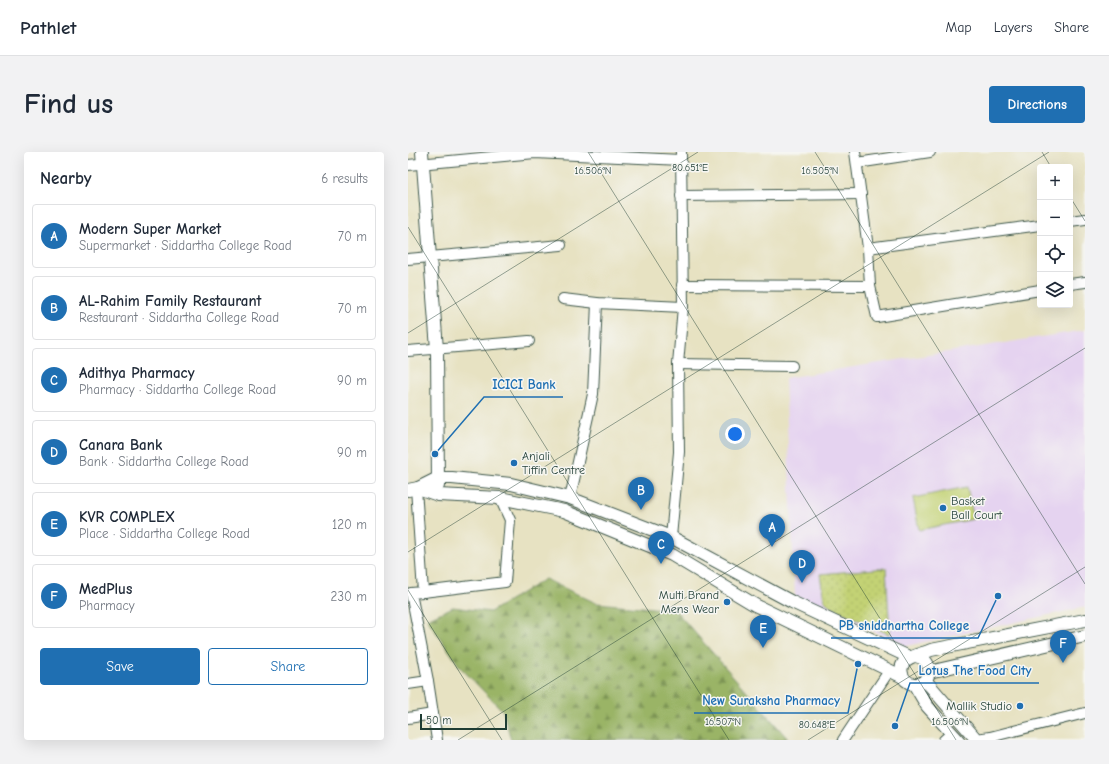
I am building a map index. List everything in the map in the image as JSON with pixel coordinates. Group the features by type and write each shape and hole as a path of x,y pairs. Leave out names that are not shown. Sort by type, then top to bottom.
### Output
{"street":[{"path":"855,152 868,248 870,286 877,317 1037,290"},
{"path":"857,163 930,152"},
{"path":"408,165 422,158 535,153 681,156 683,307 678,364 679,452 671,537"},
{"path":"422,158 438,349 438,495"},
{"path":"682,196 861,194"},
{"path":"1073,221 1085,219"},
{"path":"868,248 1037,225"},
{"path":"408,259 561,245"},
{"path":"1073,284 1085,282"},
{"path":"682,285 870,286"},
{"path":"563,298 597,303 683,307"},
{"path":"570,498 592,394 597,303"},
{"path":"408,351 529,341"},
{"path":"678,364 792,366"},
{"path":"414,488 438,478 511,484 570,498 671,537 792,602 912,657 923,658 928,664 927,676 977,739 1085,713"},
{"path":"414,488 438,495 500,498 564,511 672,556 755,605 903,677 909,683 922,683 927,676 941,668 1085,636"},
{"path":"414,488 423,592"},
{"path":"437,740 428,681 410,593 505,582 510,520 500,498"},
{"path":"903,677 901,673 903,664 912,657 931,650 1085,620"},
{"path":"843,740 889,671"},
{"path":"408,684 428,681"},
{"path":"914,684 927,706 951,738"},
{"path":"408,718 433,714"}],"shaded area":[{"path":"1085,330 1085,607 906,646 795,596 785,378"}],"green space":[{"name":"Basket Ball Court","path":"967,487 974,519 919,530 913,498"},
{"path":"886,568 890,635 833,608 824,601 820,574"},
{"path":"545,579 596,603 675,610 789,740 511,740 503,711 460,667 427,619 453,607 490,612"}],"place":[{"name":"ICICI Bank","path":"435,454"},
{"name":"Anjali Tiffin Centre","path":"514,463"},
{"name":"Basket Ball Court","path":"943,508"},
{"name":"AL-Rahim Family Restaurant","path":"641,510"},
{"name":"Modern Super Market","path":"772,547"},
{"name":"Adithya Pharmacy","path":"661,564"},
{"name":"Canara Bank","path":"802,583"},
{"name":"PB shiddhartha College","path":"998,596"},
{"name":"Multi Brand Mens Wear","path":"727,602"},
{"name":"KVR COMPLEX","path":"763,648"},
{"name":"MedPlus","path":"1063,663"},
{"name":"New Suraksha Pharmacy","path":"858,664"},
{"name":"Mallik Studio","path":"1020,706"},
{"name":"Lotus The Food City","path":"895,726"}]}
